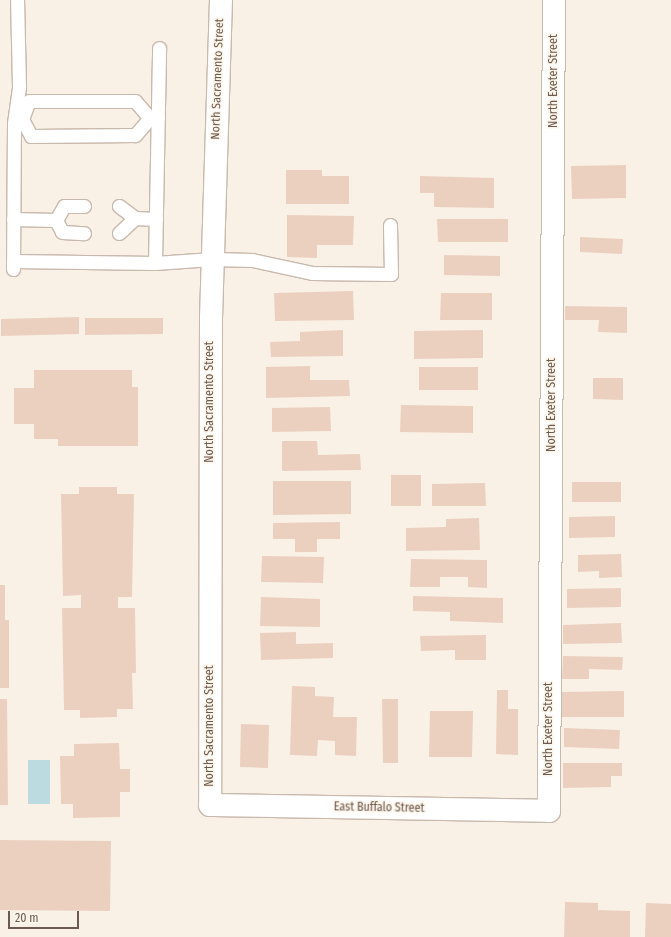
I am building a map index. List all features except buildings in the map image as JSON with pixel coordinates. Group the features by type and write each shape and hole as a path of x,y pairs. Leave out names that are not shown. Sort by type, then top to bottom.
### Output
{"street":[{"name":"North Sacramento Street","path":"210,805 212,259 221,0"},
{"name":"North Exeter Street","path":"549,811 554,0"},
{"name":"East Buffalo Street","path":"210,805 549,811"}],"lane":[{"path":"17,0 19,86 13,219 13,265 155,263 212,259 252,260 312,273 391,274 390,225"},
{"path":"155,263 156,219 154,118 159,48"},
{"path":"17,122 29,101 135,101 154,118"},
{"path":"17,122 31,136 121,136 136,135 154,118"},
{"path":"56,220 64,206 84,206"},
{"path":"119,206 136,218 156,219"},
{"path":"119,233 136,218"},
{"path":"13,219 56,220"},
{"path":"56,220 62,232 84,233"}],"water":[{"path":"28,760 50,760 50,804 28,804"}]}
